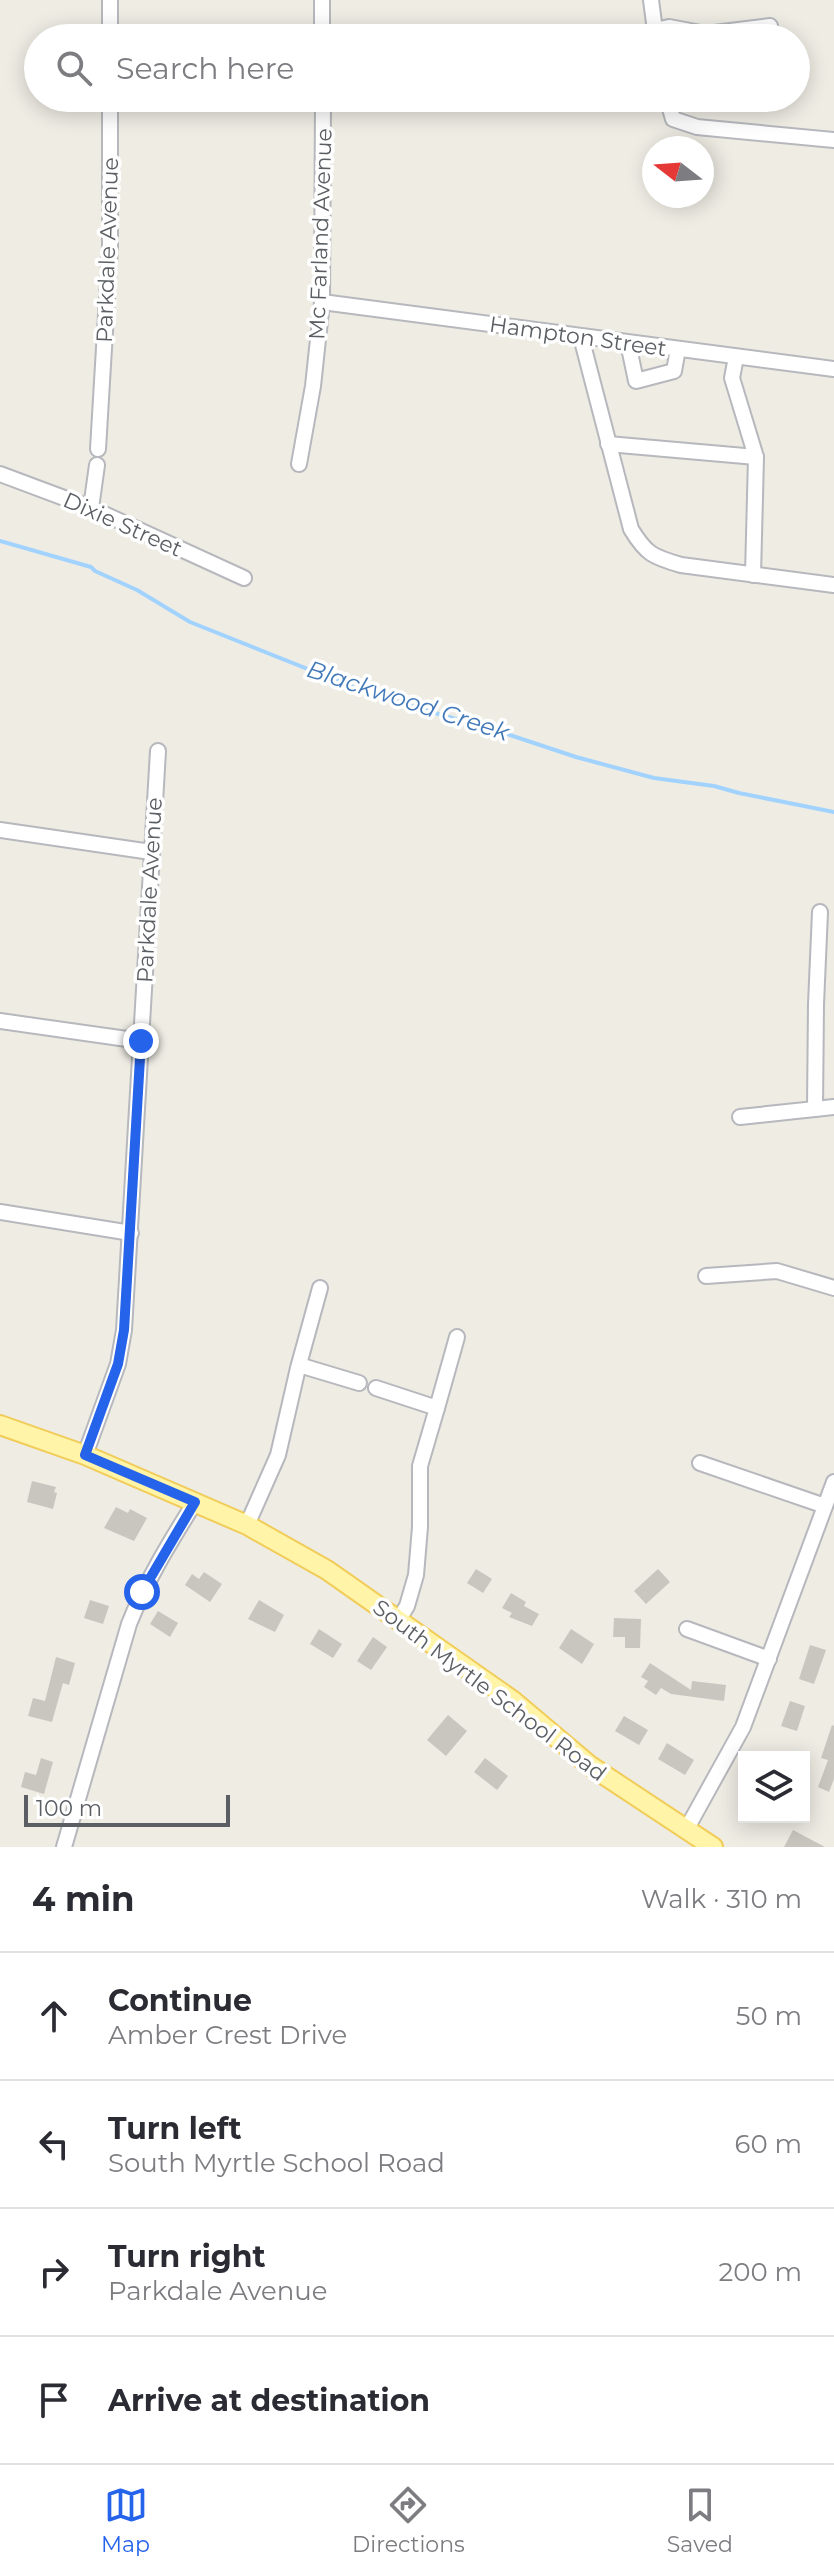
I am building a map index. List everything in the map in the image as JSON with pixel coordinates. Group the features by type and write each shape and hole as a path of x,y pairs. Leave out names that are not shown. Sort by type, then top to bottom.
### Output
{"main road":[{"name":"South Myrtle School Road","path":"0,1425 85,1455 247,1525 327,1570 512,1700 589,1765 713,1847"}],"street":[{"path":"110,0 110,24"},
{"path":"322,0 322,24"},
{"path":"651,0 655,24"},
{"name":"Parkdale Avenue","path":"91,508 110,247 110,112"},
{"name":"Mc Farland Avenue","path":"299,464 313,386 322,302 323,112"},
{"path":"671,112 673,119 697,127 834,140"},
{"name":"Hampton Street","path":"322,302 834,369"},
{"path":"581,337 631,529 644,551 681,565 834,585"},
{"path":"628,343 636,381 674,371 678,349"},
{"path":"736,357 732,378 756,457 753,575"},
{"path":"608,444 756,457"},
{"name":"Dixie Street","path":"0,474 91,508 244,578"},
{"name":"Parkdale Avenue","path":"85,1455 118,1364 124,1330 158,751"},
{"path":"0,830 151,852"},
{"path":"815,1109 820,912"},
{"path":"0,1021 141,1041"},
{"path":"740,1117 834,1107"},
{"path":"0,1212 131,1233"},
{"path":"706,1276 777,1271 834,1288"},
{"path":"247,1525 278,1455 320,1288"},
{"path":"399,1619 407,1606 416,1575 420,1466 457,1337"},
{"path":"299,1365 359,1383"},
{"path":"376,1388 437,1408"},
{"path":"700,1463 825,1506"},
{"path":"686,1830 743,1727 834,1482"},
{"path":"64,1847 129,1624 155,1568 195,1502"},
{"path":"687,1629 769,1659"}],"building":[{"path":"32,1481 56,1487 53,1509 27,1502"},
{"path":"116,1507 128,1513 130,1509 147,1518 134,1541 104,1528"},
{"path":"476,1569 492,1579 483,1593 467,1583"},
{"path":"658,1569 670,1582 646,1604 634,1591"},
{"path":"204,1572 222,1584 210,1602 185,1585 192,1574 199,1579"},
{"path":"511,1593 526,1602 524,1606 539,1614 532,1626 509,1617 512,1613 502,1608"},
{"path":"90,1600 109,1606 103,1624 84,1618"},
{"path":"259,1600 284,1615 275,1632 248,1619"},
{"path":"158,1611 178,1623 170,1637 150,1624"},
{"path":"614,1618 641,1619 640,1648 625,1648 625,1637 613,1637"},
{"path":"319,1629 342,1644 333,1658 310,1644"},
{"path":"571,1629 594,1644 582,1664 559,1648"},
{"path":"373,1637 387,1647 371,1670 357,1661"},
{"path":"810,1645 826,1650 814,1684 799,1679"},
{"path":"56,1657 75,1663 69,1685 63,1683 52,1722 28,1716 33,1698 45,1701"},
{"path":"650,1663 691,1690 692,1681 726,1685 724,1701 671,1694 661,1688 656,1695 644,1687 648,1681 641,1677"},
{"path":"790,1701 805,1706 797,1731 781,1726"},
{"path":"448,1715 467,1731 446,1756 427,1740"},
{"path":"624,1716 648,1730 639,1745 615,1731"},
{"path":"832,1725 834,1779 829,1792 818,1787 828,1760 821,1758"},
{"path":"667,1743 694,1760 685,1775 658,1759"},
{"path":"41,1758 53,1762 44,1794 21,1787 25,1772 36,1775"},
{"path":"485,1758 508,1776 497,1790 474,1772"},
{"path":"793,1830 825,1847 784,1847"}],"waterway":[{"name":"Blackwood Creek","path":"0,541 91,567 190,622 373,695 654,778 714,786 834,812"}],"route":[{"path":"141,1041 124,1330 118,1364 85,1455 195,1502 142,1592"}]}
